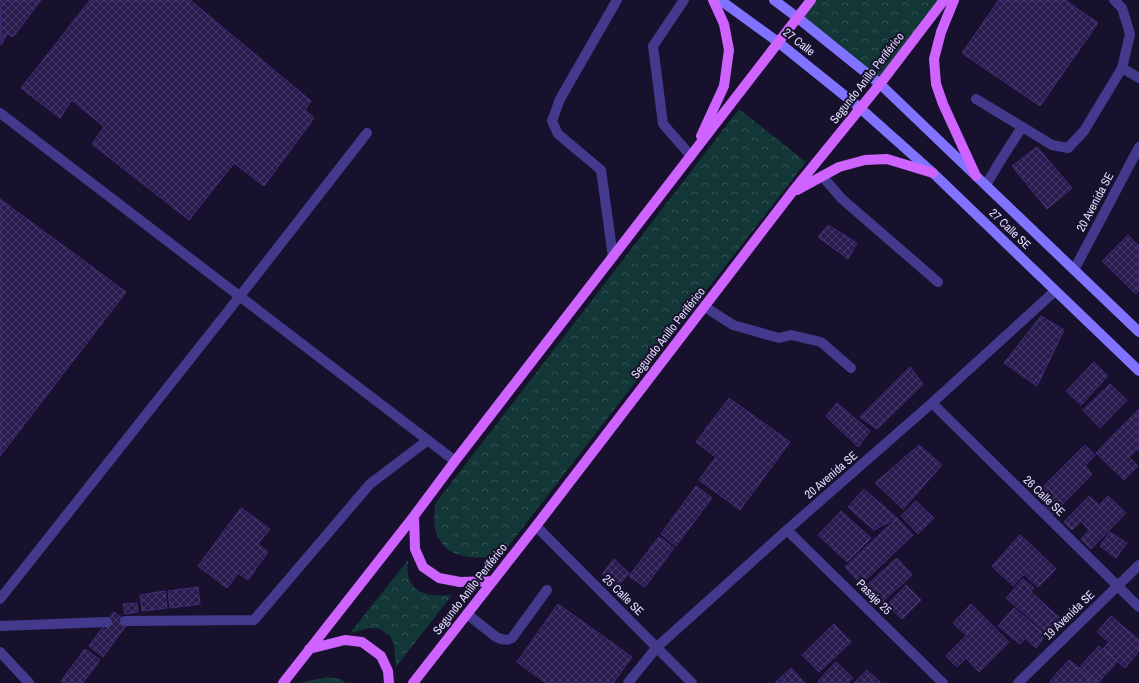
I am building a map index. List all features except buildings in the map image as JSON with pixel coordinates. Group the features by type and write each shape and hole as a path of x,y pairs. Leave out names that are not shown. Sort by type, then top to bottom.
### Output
{"main road":[{"path":"692,154 724,86 729,50 724,24 713,0"},
{"name":"27 Calle","path":"720,0 778,42 860,108"},
{"name":"27 Calle","path":"774,0 880,84"},
{"path":"283,683 414,516 455,460 811,0"},
{"name":"Segundo Anillo Periférico","path":"413,683 944,0"},
{"path":"954,0 941,32 934,59 936,84 943,104 976,176"},
{"name":"27 Calle SE","path":"880,84 1139,332"},
{"name":"27 Calle SE","path":"860,108 933,173 1139,371"},
{"path":"794,191 839,167 865,160 887,159 933,173"},
{"path":"414,516 415,549 423,567 439,578 460,582 493,581"},
{"path":"309,649 345,640 362,642 380,656 388,671 389,683"}],"street":[{"path":"613,257 601,170 558,134 552,121 560,99 617,0"},
{"path":"684,0 653,46 663,124 692,154"},
{"path":"976,99 1052,145 1068,148 1084,131 1122,68 1130,34 1122,8 1114,0"},
{"path":"1122,68 1139,78"},
{"path":"0,113 455,460"},
{"path":"986,185 1022,127"},
{"path":"0,600 367,133"},
{"name":"20 Avenida SE","path":"1074,270 1139,147"},
{"path":"822,176 842,199 938,282"},
{"name":"20 Avenida SE","path":"628,683 657,647 787,530 932,403 1055,291"},
{"path":"705,306 733,325 779,338 791,335 821,342 851,368"},
{"name":"26 Calle SE","path":"932,403 1139,607"},
{"path":"125,621 254,620 370,484 428,440"},
{"name":"25 Calle SE","path":"536,526 692,683"},
{"name":"Pasaje 25","path":"787,530 943,683"},
{"name":"19 Avenida SE","path":"1018,683 1139,565"},
{"path":"467,614 496,637 509,640 512,638 546,590"},
{"path":"0,626 107,622"},
{"path":"0,652 29,683"}],"green space":[{"path":"816,0 941,0 879,80 802,18"},
{"path":"739,109 806,162 500,557 481,558 462,556 446,548 440,541 435,529 435,504"},
{"path":"408,560 408,576 416,589 433,595 452,595 396,667 394,645 390,636 380,629 370,628 350,633"},
{"path":"327,677 340,679 346,683 299,683"}]}
